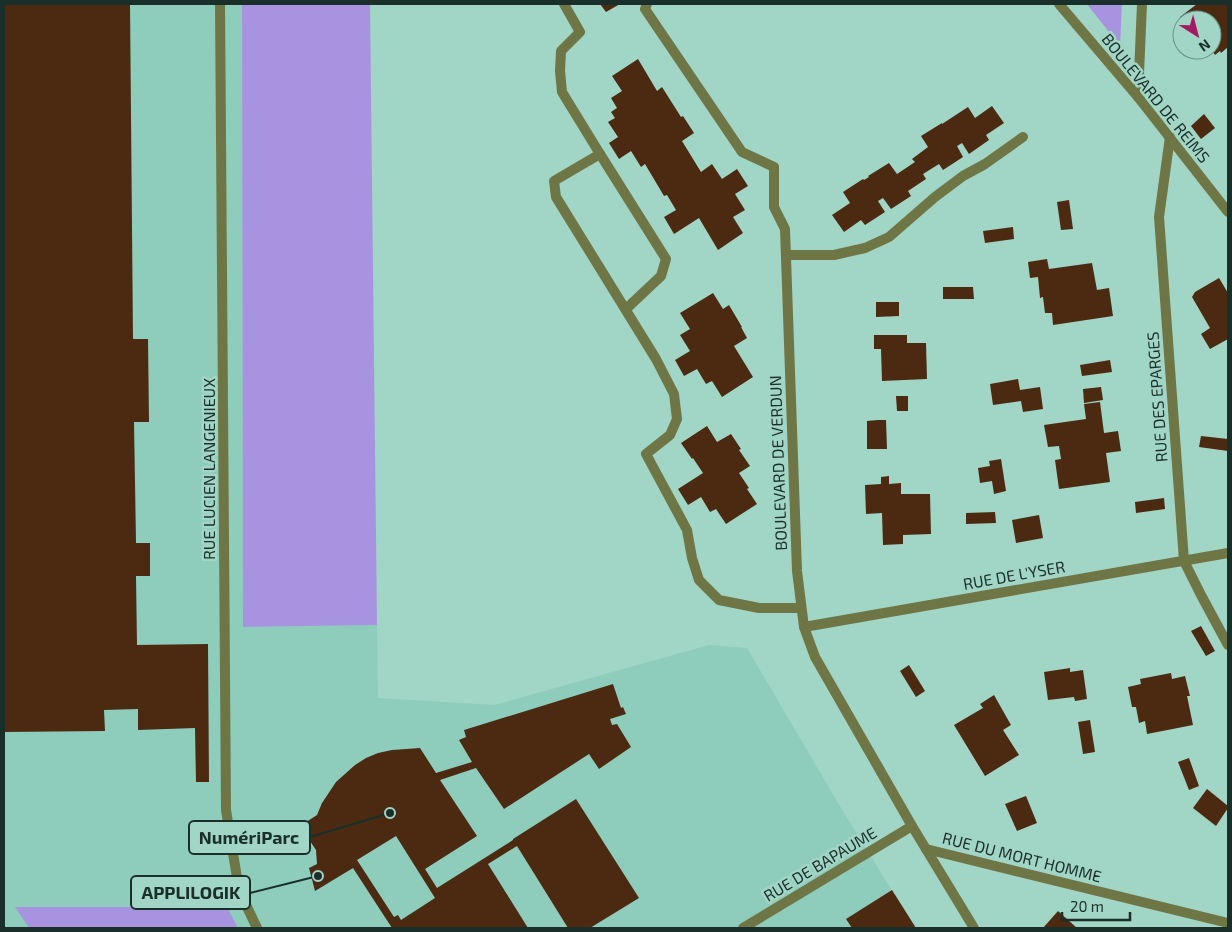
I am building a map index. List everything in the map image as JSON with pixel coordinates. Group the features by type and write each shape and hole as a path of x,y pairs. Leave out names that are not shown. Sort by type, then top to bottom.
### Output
{"street":[{"name":"RUE LUCIEN LANGENIEUX","path":"220,4 226,810 239,890 257,928"},
{"path":"564,4 580,32 561,51 560,72 562,92 666,259 661,276 626,309"},
{"name":"BOULEVARD DE VERDUN","path":"647,4 645,9 742,152 774,167 774,207 784,229 786,255 798,571 804,627 814,657 912,826 974,928"},
{"name":"BOULEVARD DE REIMS","path":"1059,4 1138,97 1228,212"},
{"path":"1138,97 1142,4"},
{"path":"786,255 834,255 865,248 889,237 934,197 963,176 986,164 1023,137"},
{"name":"RUE DES EPARGES","path":"1170,137 1159,217 1184,561 1228,645"},
{"path":"600,154 554,182 556,197 656,358 674,394 677,419 670,435 646,454 687,530 692,558 699,580 719,600 758,608 802,608"},
{"name":"RUE DE L'YSER","path":"804,627 1228,553"},
{"name":"RUE DE BAPAUME","path":"743,928 912,826"},
{"name":"RUE DU MORT HOMME","path":"926,849 1228,923"}],"shaded area":[{"path":"4,4 242,4 243,627 377,625 378,698 495,705 709,645 747,648 838,803 915,928 238,928 226,907 16,907 29,928 4,928"},
{"path":"242,4 370,4 377,625 243,627"},
{"path":"1087,4 1122,4 1120,46"},
{"path":"15,907 227,907 238,928 29,928"}],"building":[{"path":"4,4 130,4 133,339 148,339 149,422 134,422 136,543 150,543 150,576 136,576 137,645 208,644 209,782 196,782 195,728 138,730 138,709 104,710 105,731 4,732"},
{"path":"600,4 620,4 606,12"},
{"path":"1197,4 1228,4 1228,47 1222,52 1222,10 1189,10"},
{"path":"638,59 657,91 662,87 681,117 683,116 694,133 682,141 701,172 712,164 722,179 737,169 748,186 735,194 745,210 733,217 743,233 718,250 699,218 674,234 664,217 676,210 667,195 664,196 645,164 641,167 631,151 619,159 609,143 618,137 608,122 615,118 611,112 617,108 611,98 622,91 612,76"},
{"path":"992,106 1004,123 986,135 989,140 969,154 962,143 957,146 963,157 943,170 939,164 923,174 926,179 908,191 911,196 891,209 883,198 878,201 885,212 865,225 861,220 844,232 832,215 850,203 843,192 889,163 897,174 915,162 912,159 928,147 921,136 968,107 975,118"},
{"path":"1204,114 1215,128 1201,139 1191,126"},
{"path":"1069,200 1073,229 1061,230 1057,202"},
{"path":"1013,227 1014,239 985,243 983,231"},
{"path":"1047,259 1049,269 1092,263 1097,290 1109,288 1113,316 1053,325 1052,313 1045,313 1043,297 1040,298 1038,277 1030,278 1028,262"},
{"path":"1219,278 1228,293 1228,339 1210,349 1201,334 1210,328 1192,297 1195,292"},
{"path":"943,287 973,287 974,299 943,299"},
{"path":"713,293 723,309 729,305 742,327 747,338 734,346 753,377 722,397 712,381 706,384 697,369 684,376 675,360 690,351 680,335 690,329 680,313"},
{"path":"876,302 899,302 899,316 876,317"},
{"path":"874,335 907,335 907,343 926,343 927,379 882,381 881,349 874,349"},
{"path":"1110,360 1112,372 1082,376 1080,365"},
{"path":"1018,379 1020,390 1040,387 1043,409 1023,412 1021,401 993,405 990,384"},
{"path":"1101,387 1103,400 1084,403 1083,389"},
{"path":"896,396 908,396 908,411 897,411"},
{"path":"1100,402 1104,433 1118,431 1121,451 1106,453 1110,482 1059,489 1055,460 1061,459 1059,446 1048,447 1044,425 1086,419 1084,404"},
{"path":"886,420 887,449 867,449 867,421"},
{"path":"707,426 717,442 731,434 750,466 739,473 757,504 726,524 716,509 710,512 701,497 688,505 678,489 703,473 681,443"},
{"path":"1201,436 1228,439 1228,451 1199,447"},
{"path":"1001,459 1006,491 994,494 992,481 980,483 978,468 990,466 989,461"},
{"path":"889,476 889,484 901,483 901,494 930,494 931,534 903,535 903,544 883,545 882,513 866,514 865,485 881,484 881,477"},
{"path":"1164,498 1165,509 1136,513 1135,502"},
{"path":"995,512 996,523 966,524 966,513"},
{"path":"1039,515 1043,538 1016,543 1012,520"},
{"path":"1201,626 1215,651 1206,656 1191,631"},
{"path":"909,665 925,691 916,697 900,671"},
{"path":"1070,668 1070,672 1083,670 1087,699 1075,701 1074,697 1048,700 1044,672"},
{"path":"1171,673 1172,679 1185,676 1190,696 1187,696 1193,725 1147,734 1145,721 1139,723 1136,707 1132,707 1128,687 1141,684 1140,679"},
{"path":"613,684 621,708 623,707 626,714 610,719 612,725 617,724 631,747 599,769 589,754 504,809 476,768 440,780 477,836 425,869 437,888 576,799 639,898 590,928 568,928 517,846 488,864 528,928 392,928 353,868 315,891 309,868 317,864 316,850 300,826 317,815 322,803 336,782 366,758 392,750 420,748 436,773 472,762 459,740 466,737 464,730","holes":["396,836 435,898 401,920 398,915 394,917 357,860"]},
{"path":"994,695 1011,725 1003,730 1019,755 985,776 954,725 983,708 980,704"},
{"path":"1090,720 1095,752 1083,754 1078,722"},
{"path":"1189,758 1199,786 1189,790 1178,762"},
{"path":"1207,789 1228,806 1216,826 1193,808"},
{"path":"1026,796 1037,823 1017,831 1005,804"},
{"path":"892,890 916,928 852,928 846,919"},
{"path":"1058,911 1077,928 1043,928"}],"place":[{"name":"NumériParc","path":"390,813"},
{"name":"APPLILOGIK","path":"318,876"}]}
